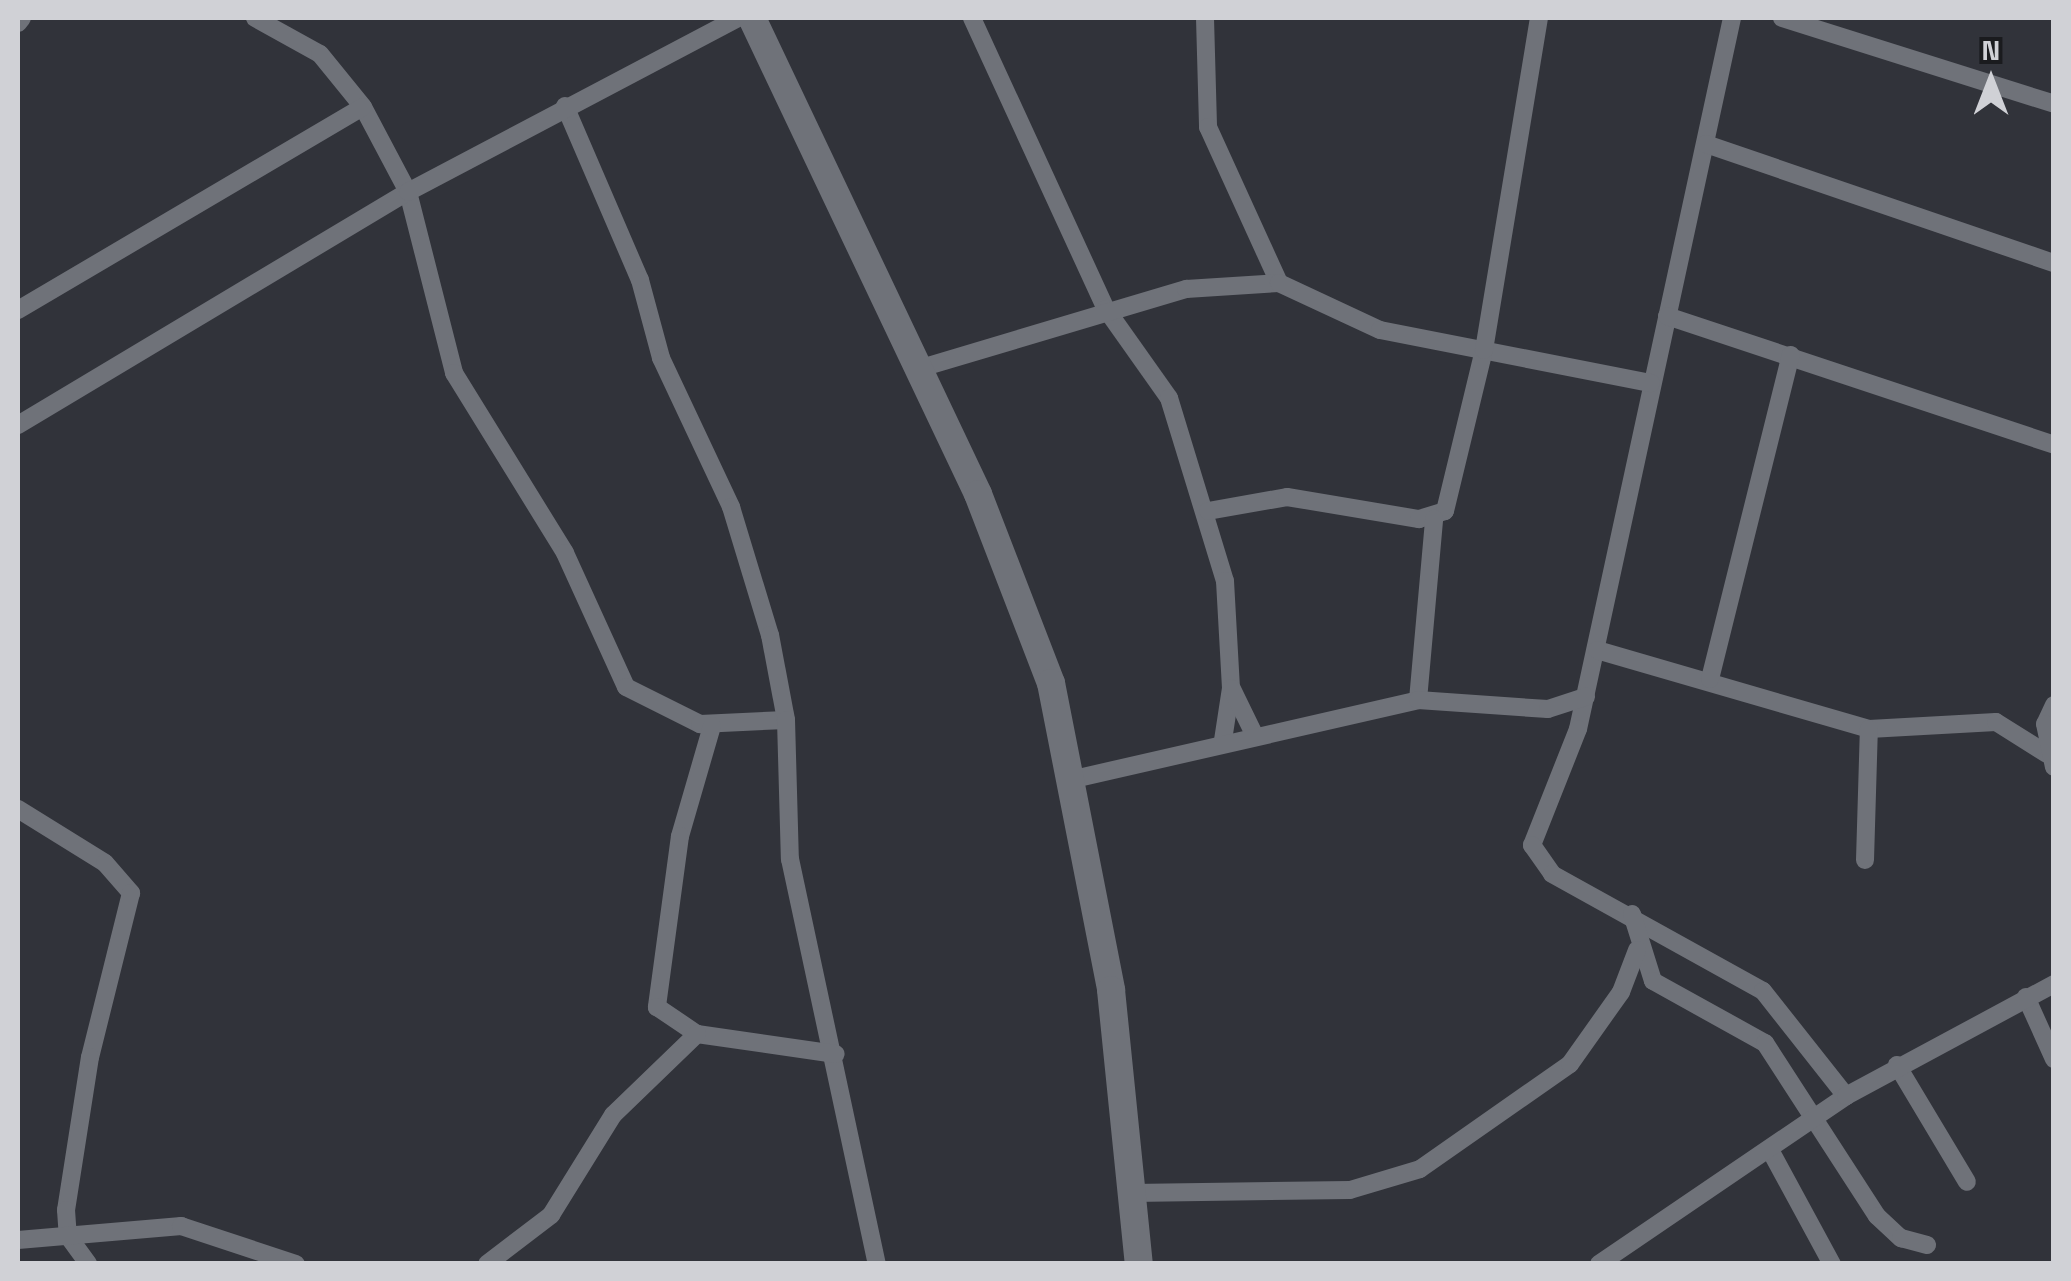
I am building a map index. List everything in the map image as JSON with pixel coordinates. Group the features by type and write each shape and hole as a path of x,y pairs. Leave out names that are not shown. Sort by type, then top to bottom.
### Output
{"street":[{"path":"255,18 320,54 363,107 408,192 454,373 565,553 611,661 645,702 712,726 786,720"},
{"path":"18,425 408,192 738,18"},
{"path":"752,18 921,368 1050,683 1074,779 1111,990 1140,1264"},
{"path":"972,18 1106,309 1168,398 1208,510 1225,581 1232,688 1223,740"},
{"path":"1205,18 1208,126 1279,284"},
{"path":"1418,700 1434,519 1456,484 1484,350 1540,18"},
{"path":"1732,18 1586,697 1534,859 1763,991 1846,1096"},
{"path":"1782,18 2054,104"},
{"path":"566,106 747,550 786,720 790,859 836,1054 876,1264"},
{"path":"18,310 363,107"},
{"path":"1706,144 2054,263"},
{"path":"921,368 1106,309 1186,289 1279,284 1356,322 1652,383"},
{"path":"1666,316 2054,445"},
{"path":"1710,678 1790,355"},
{"path":"1208,510 1287,498 1434,519"},
{"path":"1597,650 1710,678 1869,729 1974,718 2018,734 2050,760"},
{"path":"1232,688 1253,732"},
{"path":"1074,779 1253,732 1418,700 1548,709 1586,697"},
{"path":"2050,760 2046,724 2054,705"},
{"path":"1548,709 1578,729"},
{"path":"2018,734 2046,724"},
{"path":"712,726 653,986 657,1008 697,1034 836,1054"},
{"path":"1866,860 1869,729"},
{"path":"18,809 105,863 131,893 90,1057 68,1236 88,1264"},
{"path":"1632,914 1636,950 1652,981 1765,1043 1884,1224 1928,1245"},
{"path":"1132,1194 1388,1182 1549,1084 1621,992 1636,950"},
{"path":"1621,992 1652,981"},
{"path":"1599,1264 1846,1096 2054,984"},
{"path":"2026,996 2054,1059"},
{"path":"487,1264 551,1215 613,1116 697,1034"},
{"path":"1898,1065 1967,1182"},
{"path":"1770,1150 1832,1264"},
{"path":"18,1240 215,1230 296,1264"}]}
